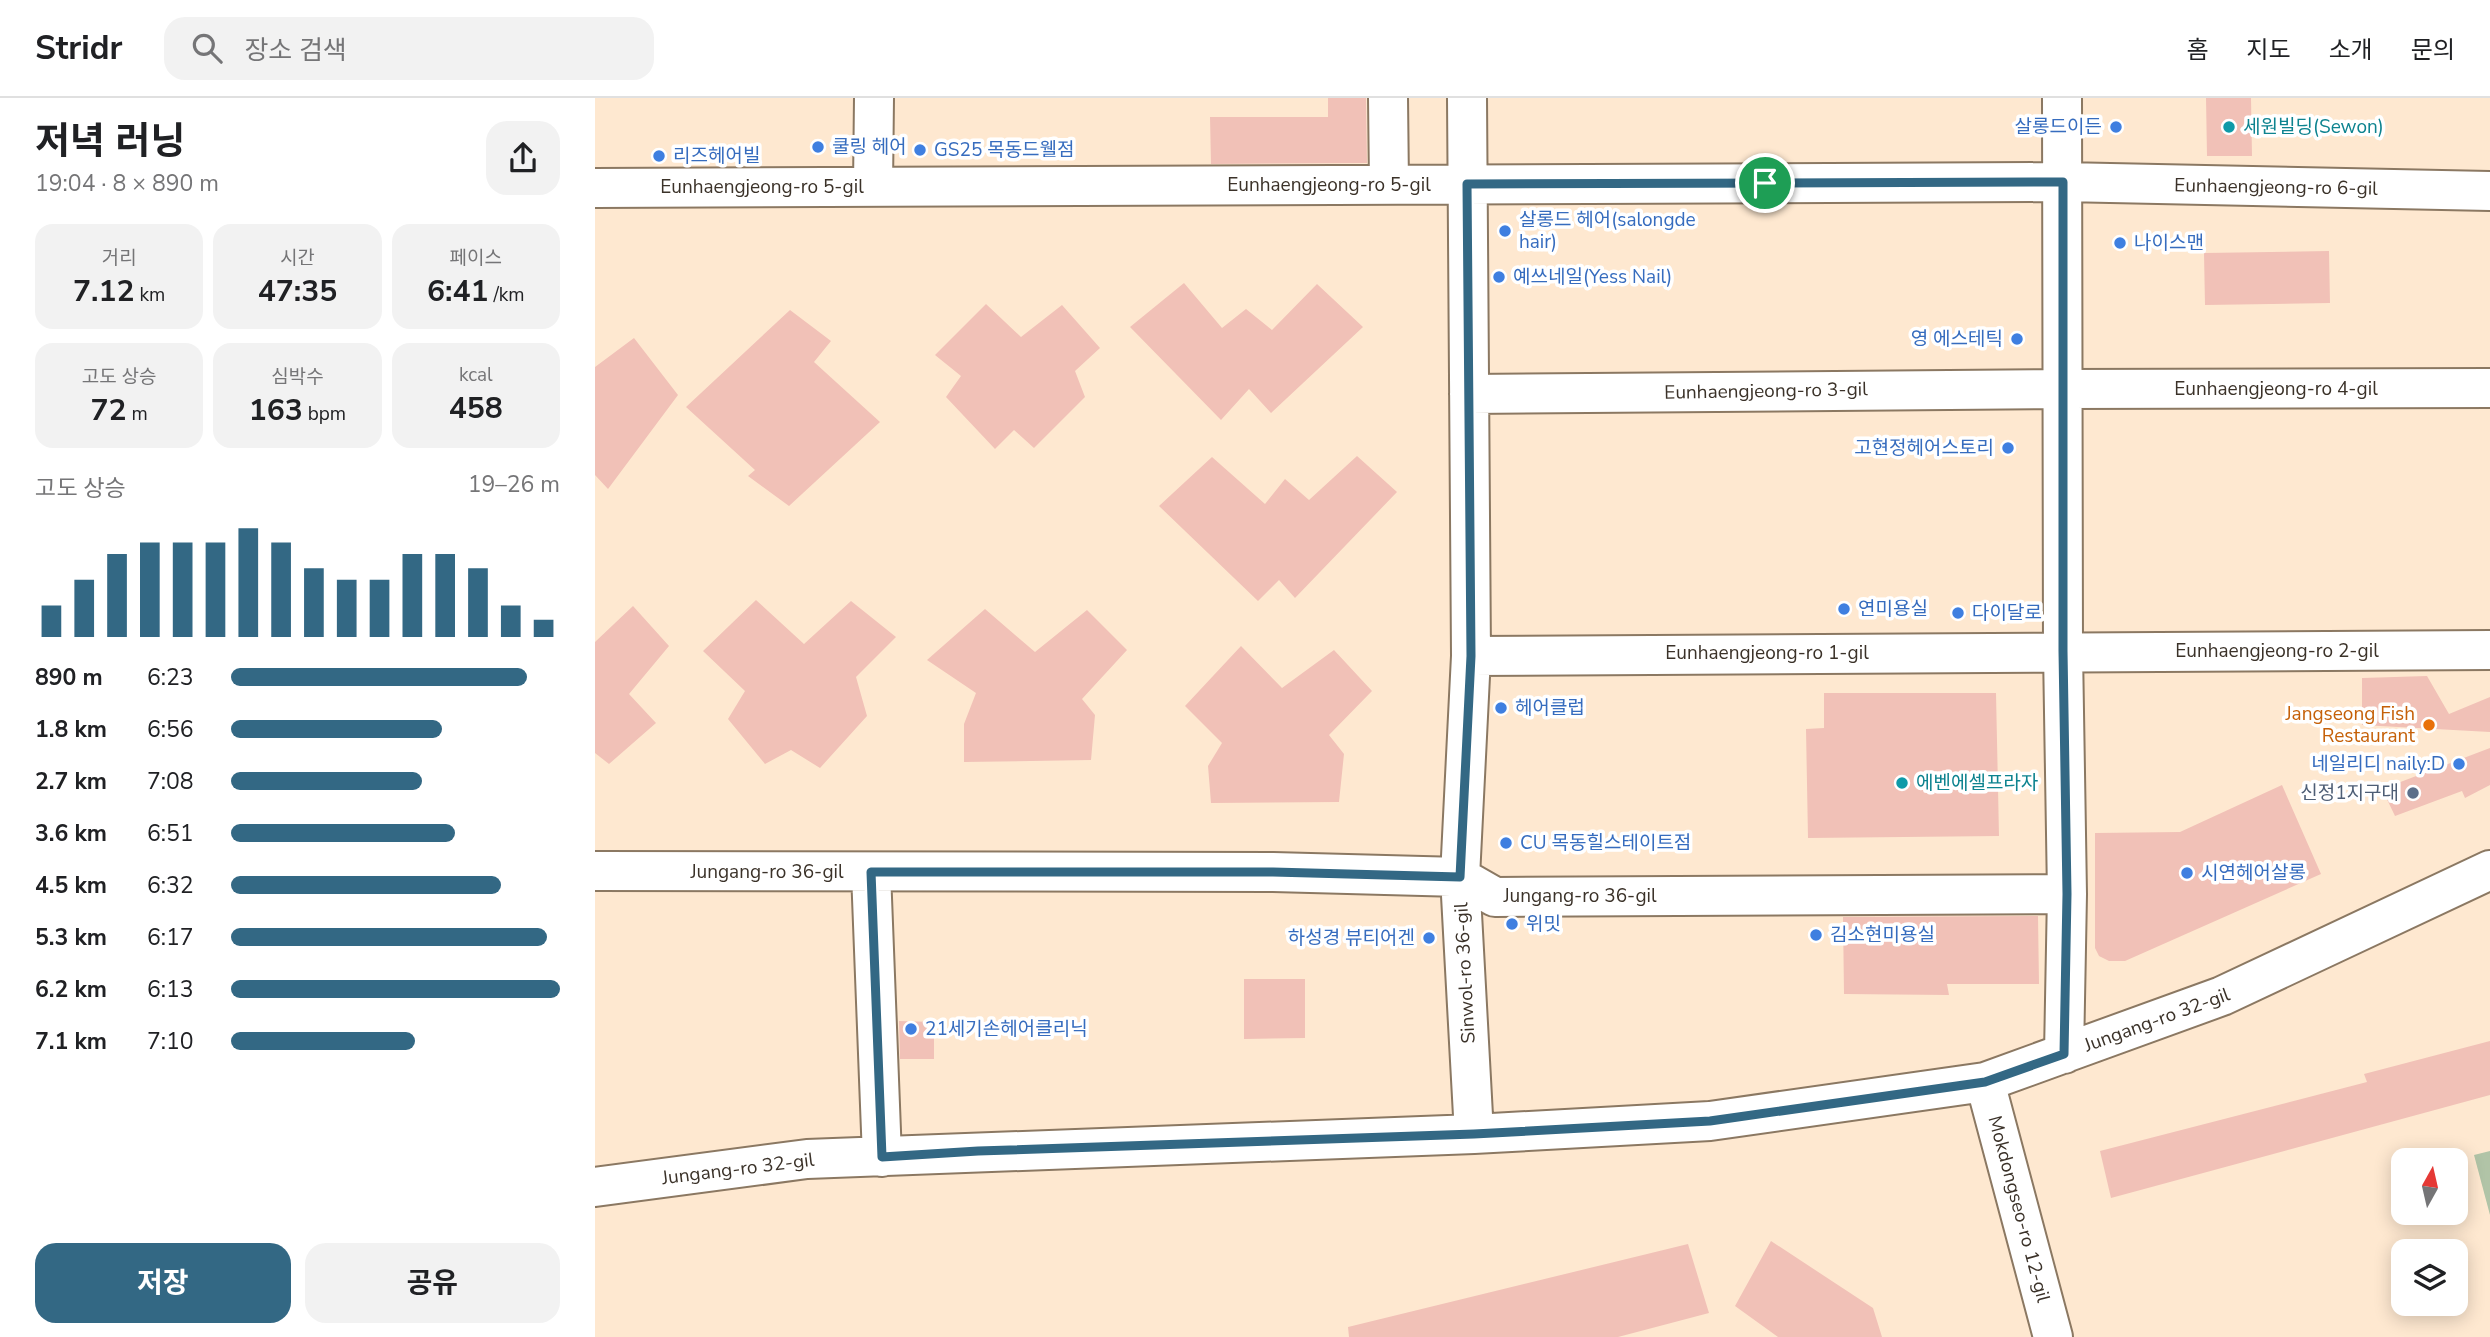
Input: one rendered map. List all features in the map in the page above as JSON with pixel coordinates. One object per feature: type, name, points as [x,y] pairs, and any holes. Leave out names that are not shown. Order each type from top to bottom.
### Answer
[{"type":"street","points":[[873,186],[874,98]]},
{"type":"street","points":[[1388,98],[1389,184]]},
{"type":"street","name":"Sinwol-ro 36-gil","points":[[1467,98],[1471,656],[1460,877],[1474,1134]]},
{"type":"street","points":[[2062,98],[2063,651],[2067,894],[2064,1054]]},
{"type":"street","name":"Eunhaengjeong-ro 5-gil","points":[[595,188],[2063,182]]},
{"type":"street","name":"Eunhaengjeong-ro 6-gil","points":[[2063,182],[2490,191]]},
{"type":"street","name":"Eunhaengjeong-ro 4-gil","points":[[2063,388],[2490,388]]},
{"type":"street","name":"Eunhaengjeong-ro 3-gil","points":[[1469,394],[2063,388]]},
{"type":"street","name":"Eunhaengjeong-ro 2-gil","points":[[2063,651],[2490,650]]},
{"type":"street","name":"Eunhaengjeong-ro 1-gil","points":[[1471,656],[2063,651]]},
{"type":"street","name":"Jungang-ro 32-gil","points":[[595,1187],[807,1159],[1474,1134],[1710,1121],[1985,1082],[2222,996],[2490,870]]},
{"type":"street","name":"Jungang-ro 36-gil","points":[[595,872],[1259,872],[1460,877],[1495,897],[2067,894]]},
{"type":"street","points":[[871,872],[882,1157]]},
{"type":"street","name":"Mokdongseo-ro 12-gil","points":[[1985,1082],[2053,1337]]},
{"type":"green space","points":[[2490,1151],[2490,1215],[2474,1155]]},
{"type":"building","points":[[1328,98],[1366,98],[1367,163],[1211,164],[1210,117],[1328,117]]},
{"type":"building","name":"세원빌딩(Sewon)","points":[[2206,98],[2251,98],[2252,156],[2207,156]]},
{"type":"building","points":[[2329,251],[2330,303],[2205,305],[2204,253]]},
{"type":"building","points":[[1184,283],[1222,328],[1246,309],[1272,330],[1317,284],[1363,327],[1271,413],[1249,389],[1221,420],[1130,327]]},
{"type":"building","points":[[986,304],[1021,337],[1062,305],[1100,348],[1075,371],[1085,397],[1034,448],[1014,430],[995,449],[946,397],[961,376],[935,355]]},
{"type":"building","points":[[790,310],[831,341],[814,362],[880,422],[789,506],[748,476],[755,470],[686,407]]},
{"type":"building","points":[[634,338],[678,395],[608,489],[595,475],[595,367]]},
{"type":"building","points":[[1357,456],[1397,492],[1295,598],[1279,580],[1258,601],[1159,506],[1212,457],[1265,504],[1285,479],[1309,500]]},
{"type":"building","points":[[756,600],[804,644],[851,601],[896,637],[856,677],[867,716],[820,768],[791,750],[765,764],[728,719],[745,691],[703,651]]},
{"type":"building","points":[[633,606],[669,646],[629,694],[656,723],[609,764],[595,753],[595,642]]},
{"type":"building","points":[[985,609],[1035,652],[1087,610],[1127,650],[1082,699],[1095,715],[1091,760],[964,762],[964,724],[976,693],[927,660]]},
{"type":"building","points":[[1241,646],[1282,688],[1334,650],[1372,691],[1329,735],[1344,754],[1339,802],[1211,803],[1208,766],[1222,743],[1185,706]]},
{"type":"building","points":[[2427,676],[2449,714],[2490,697],[2490,732],[2362,725],[2362,678]]},
{"type":"building","name":"에벤에셀프라자","points":[[1824,693],[1996,693],[1999,836],[1808,838],[1806,729],[1824,728]]},
{"type":"building","points":[[2490,748],[2490,785],[2465,798],[2462,791],[2395,816],[2382,789]]},
{"type":"building","points":[[2282,785],[2321,874],[2125,961],[2109,961],[2099,956],[2095,948],[2095,833],[2180,832]]},
{"type":"building","points":[[2038,916],[2039,984],[1947,984],[1949,995],[1844,994],[1843,917]]},
{"type":"building","points":[[1244,979],[1305,979],[1305,1038],[1244,1039]]},
{"type":"building","points":[[899,1021],[934,1022],[934,1059],[900,1059]]},
{"type":"building","points":[[2490,1041],[2490,1095],[2111,1198],[2100,1151],[2367,1082],[2364,1074]]},
{"type":"building","points":[[1771,1241],[1873,1308],[1882,1337],[1778,1337],[1735,1306]]},
{"type":"building","points":[[1688,1244],[1709,1313],[1618,1337],[1349,1337],[1348,1327]]},
{"type":"place","name":"살롱드이든","points":[[2116,127]]},
{"type":"place","name":"세원빌딩(Sewon)","points":[[2229,127]]},
{"type":"place","name":"쿨링 헤어","points":[[818,147]]},
{"type":"place","name":"GS25 목동드웰점","points":[[920,150]]},
{"type":"place","name":"리즈헤어빌","points":[[659,156]]},
{"type":"place","name":"살롱드 헤어(salongde hair)","points":[[1505,231]]},
{"type":"place","name":"나이스맨","points":[[2120,243]]},
{"type":"place","name":"예쓰네일(Yess Nail)","points":[[1499,277]]},
{"type":"place","name":"영 에스테틱","points":[[2017,339]]},
{"type":"place","name":"고현정헤어스토리","points":[[2008,448]]},
{"type":"place","name":"연미용실","points":[[1844,609]]},
{"type":"place","name":"다이달로","points":[[1958,613]]},
{"type":"place","name":"헤어클럽","points":[[1501,708]]},
{"type":"place","name":"Jangseong Fish Restaurant","points":[[2429,725]]},
{"type":"place","name":"네일리디 naily:D","points":[[2459,764]]},
{"type":"place","name":"에벤에셀프라자","points":[[1902,783]]},
{"type":"place","name":"신정1지구대","points":[[2413,793]]},
{"type":"place","name":"CU 목동힐스테이트점","points":[[1506,843]]},
{"type":"place","name":"시연헤어살롱","points":[[2187,873]]},
{"type":"place","name":"위밋","points":[[1512,924]]},
{"type":"place","name":"김소현미용실","points":[[1816,935]]},
{"type":"place","name":"하성경 뷰티어겐","points":[[1429,938]]},
{"type":"place","name":"21세기손헤어클리닉","points":[[911,1029]]},
{"type":"route","points":[[2063,182],[2063,651],[2067,894],[2064,1054],[1985,1082],[1710,1121],[1474,1134],[978,1151],[882,1157],[871,872],[1273,872],[1460,877],[1471,656],[1467,184],[1765,183],[2063,182]]}]
